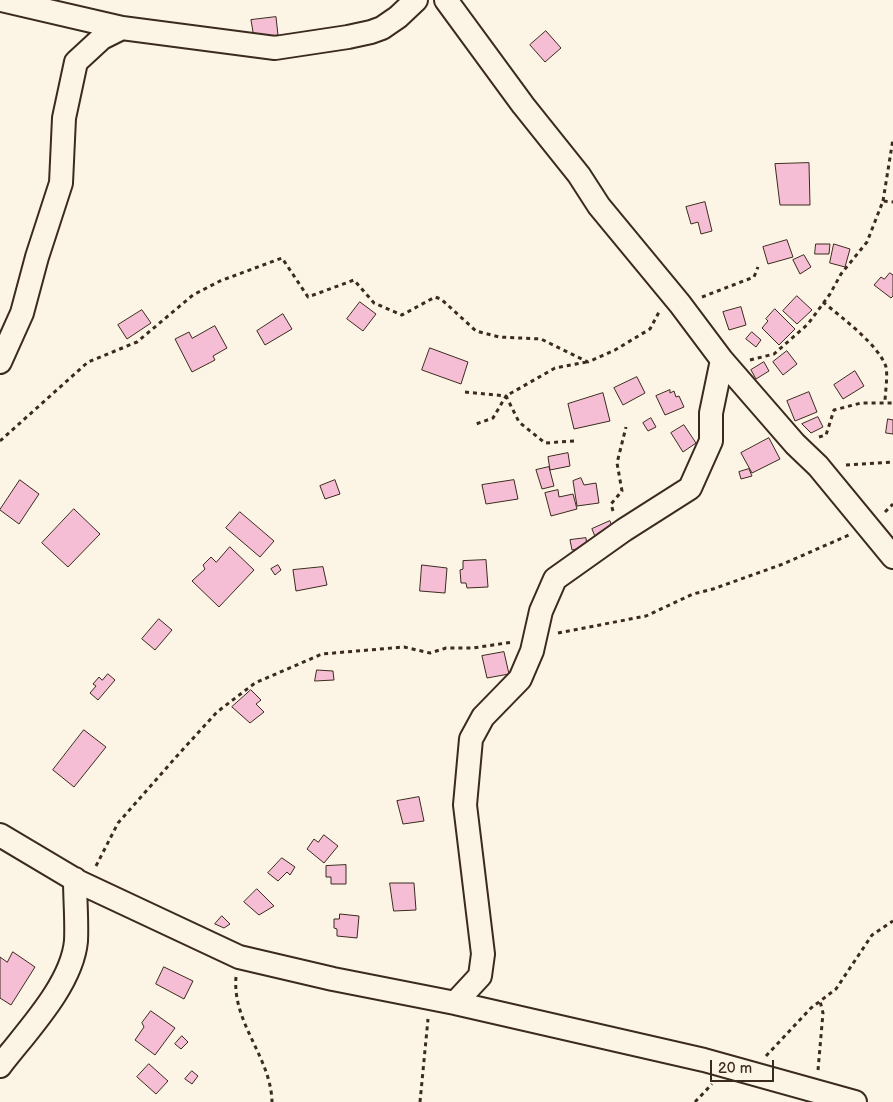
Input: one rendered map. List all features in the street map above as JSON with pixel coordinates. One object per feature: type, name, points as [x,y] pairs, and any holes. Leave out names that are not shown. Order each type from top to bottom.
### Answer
[{"type":"street","points":[[1,0],[32,9],[100,21],[122,28],[275,48],[371,32],[382,28],[398,17],[416,0]]},
{"type":"street","points":[[446,0],[523,105],[579,174],[599,206],[680,304],[722,360],[795,444],[818,466],[893,557]]},
{"type":"street","points":[[0,362],[22,313],[37,257],[61,183],[64,118],[76,62],[102,38],[122,28]]},
{"type":"street","points":[[455,1002],[480,976],[483,954],[465,804],[471,740],[483,717],[520,679],[535,640],[541,611],[555,579],[619,533],[690,488],[711,441],[712,413],[722,360]]},
{"type":"street","points":[[869,528],[893,537]]},
{"type":"street","points":[[0,836],[81,883],[239,956],[431,999],[455,1002],[750,1072],[855,1102]]},
{"type":"street","points":[[0,1066],[38,1017],[66,974],[76,943],[81,883]]},
{"type":"path","points":[[722,360],[748,360],[774,354],[808,324],[841,274],[867,242],[883,201],[893,140]]},
{"type":"path","points":[[883,201],[893,202]]},
{"type":"path","points":[[0,441],[88,362],[137,342],[194,295],[220,280],[282,258],[308,297],[354,280],[374,303],[402,315],[435,297],[441,299],[476,331],[498,337],[541,339],[588,362]]},
{"type":"path","points":[[476,424],[493,418],[506,396],[555,368],[588,362],[615,350],[650,329],[659,312],[754,277],[758,267]]},
{"type":"path","points":[[823,302],[851,324],[872,346],[886,368],[885,403]]},
{"type":"path","points":[[464,392],[506,396]]},
{"type":"path","points":[[506,396],[519,422],[545,443],[574,441]]},
{"type":"path","points":[[795,444],[826,435],[834,410],[860,403],[893,403]]},
{"type":"path","points":[[619,533],[611,504],[622,491],[617,463],[626,427]]},
{"type":"path","points":[[818,466],[893,462]]},
{"type":"path","points":[[81,883],[118,823],[217,712],[255,683],[322,654],[404,647],[430,653],[446,648],[473,648],[535,640],[564,631],[646,616],[693,594],[746,578],[783,564],[832,541],[869,528],[893,504]]},
{"type":"path","points":[[750,1072],[810,1008],[836,989],[872,935],[893,921]]},
{"type":"path","points":[[239,956],[236,986],[244,1023],[265,1065],[272,1102]]},
{"type":"path","points":[[420,1102],[431,999]]},
{"type":"path","points":[[820,1001],[823,1013],[818,1063],[821,1092]]},
{"type":"building","points":[[276,17],[278,35],[254,38],[251,20]]},
{"type":"building","points":[[546,31],[561,48],[545,62],[530,45]]},
{"type":"building","points":[[809,163],[810,205],[780,205],[775,164]]},
{"type":"building","points":[[705,202],[712,231],[701,234],[698,222],[691,224],[686,207]]},
{"type":"building","points":[[787,240],[793,257],[768,264],[763,247]]},
{"type":"building","points":[[816,244],[830,244],[829,254],[815,254]]},
{"type":"building","points":[[834,244],[850,249],[845,267],[830,263]]},
{"type":"building","points":[[804,255],[811,267],[800,274],[793,260]]},
{"type":"building","points":[[890,273],[893,275],[893,296],[891,298],[874,285],[881,277],[884,279]]},
{"type":"building","points":[[797,296],[812,310],[797,324],[783,311]]},
{"type":"building","points":[[360,302],[376,314],[363,331],[347,319]]},
{"type":"building","points":[[741,307],[746,325],[729,330],[723,312]]},
{"type":"building","points":[[775,309],[795,329],[779,345],[762,328],[768,321],[766,319]]},
{"type":"building","points":[[142,310],[151,323],[127,339],[118,325]]},
{"type":"building","points":[[283,314],[292,329],[265,345],[257,331]]},
{"type":"building","points":[[215,326],[227,348],[213,356],[215,360],[192,372],[175,339],[189,332],[192,338]]},
{"type":"building","points":[[752,332],[761,340],[756,347],[746,339]]},
{"type":"building","points":[[430,348],[468,362],[461,384],[422,370]]},
{"type":"building","points":[[787,351],[797,364],[783,375],[773,362]]},
{"type":"building","points":[[764,362],[769,371],[756,379],[751,370]]},
{"type":"building","points":[[855,371],[864,386],[843,399],[834,385]]},
{"type":"building","points":[[637,377],[645,393],[623,405],[614,388]]},
{"type":"building","points":[[670,390],[670,393],[674,391],[676,397],[679,396],[684,407],[665,415],[656,396]]},
{"type":"building","points":[[809,392],[817,412],[795,421],[787,401]]},
{"type":"building","points":[[603,393],[610,421],[574,429],[568,404]]},
{"type":"building","points":[[818,417],[823,427],[811,433],[802,424]]},
{"type":"building","points":[[651,418],[656,427],[648,431],[643,423]]},
{"type":"building","points":[[888,419],[893,420],[893,434],[886,433]]},
{"type":"building","points":[[684,425],[696,443],[683,452],[671,433]]},
{"type":"building","points":[[769,438],[780,459],[752,473],[741,453]]},
{"type":"building","points":[[568,453],[570,466],[550,470],[548,457]]},
{"type":"building","points":[[549,467],[554,486],[542,489],[536,470]]},
{"type":"building","points":[[749,469],[752,476],[741,479],[739,472]]},
{"type":"building","points":[[581,478],[584,485],[596,483],[599,503],[577,506],[573,481]]},
{"type":"building","points":[[20,480],[39,494],[19,524],[0,510]]},
{"type":"building","points":[[335,480],[340,494],[325,499],[320,486]]},
{"type":"building","points":[[514,480],[518,499],[486,504],[482,485]]},
{"type":"building","points":[[558,490],[559,497],[573,494],[577,509],[551,516],[545,493]]},
{"type":"building","points":[[74,509],[100,534],[68,567],[42,543]]},
{"type":"building","points":[[240,512],[274,541],[260,557],[226,528]]},
{"type":"building","points":[[610,521],[614,532],[596,539],[592,529]]},
{"type":"building","points":[[586,538],[587,547],[572,550],[570,540]]},
{"type":"building","points":[[230,547],[254,570],[219,607],[192,581],[205,569],[203,565],[211,557],[216,562]]},
{"type":"building","points":[[486,560],[488,587],[467,588],[466,583],[461,583],[460,570],[463,569],[463,561]]},
{"type":"building","points":[[278,565],[281,570],[275,575],[271,569]]},
{"type":"building","points":[[422,565],[447,568],[445,593],[420,591]]},
{"type":"building","points":[[323,567],[327,585],[296,591],[293,570]]},
{"type":"building","points":[[159,619],[172,630],[155,650],[142,639]]},
{"type":"building","points":[[504,652],[509,674],[487,678],[482,656]]},
{"type":"building","points":[[317,670],[333,671],[334,680],[315,681]]},
{"type":"building","points":[[108,674],[115,680],[98,700],[90,693],[96,686],[93,684],[99,677],[102,680]]},
{"type":"building","points":[[251,690],[261,700],[256,704],[264,712],[250,723],[232,707]]},
{"type":"building","points":[[84,730],[106,747],[74,787],[53,770]]},
{"type":"building","points":[[419,797],[424,821],[403,824],[397,801]]},
{"type":"building","points":[[324,835],[338,846],[324,863],[307,849],[314,839],[318,842]]},
{"type":"building","points":[[282,858],[295,867],[290,875],[287,872],[278,881],[268,873]]},
{"type":"building","points":[[346,865],[346,884],[331,884],[331,877],[326,877],[326,866]]},
{"type":"building","points":[[390,883],[414,883],[416,910],[394,911]]},
{"type":"building","points":[[257,889],[274,906],[259,915],[244,902]]},
{"type":"building","points":[[340,914],[359,916],[357,938],[337,936],[337,929],[334,928],[334,919],[339,919]]},
{"type":"building","points":[[222,916],[230,924],[224,928],[215,924]]},
{"type":"building","points":[[13,952],[35,967],[11,1005],[0,998],[0,957],[7,962]]},
{"type":"building","points":[[164,967],[193,981],[184,999],[156,984]]},
{"type":"building","points":[[151,1011],[175,1028],[155,1055],[135,1040],[144,1027],[142,1023]]},
{"type":"building","points":[[182,1036],[188,1042],[181,1049],[175,1044]]},
{"type":"building","points":[[149,1064],[168,1081],[156,1094],[137,1077]]},
{"type":"building","points":[[192,1071],[198,1076],[192,1084],[185,1079]]}]
